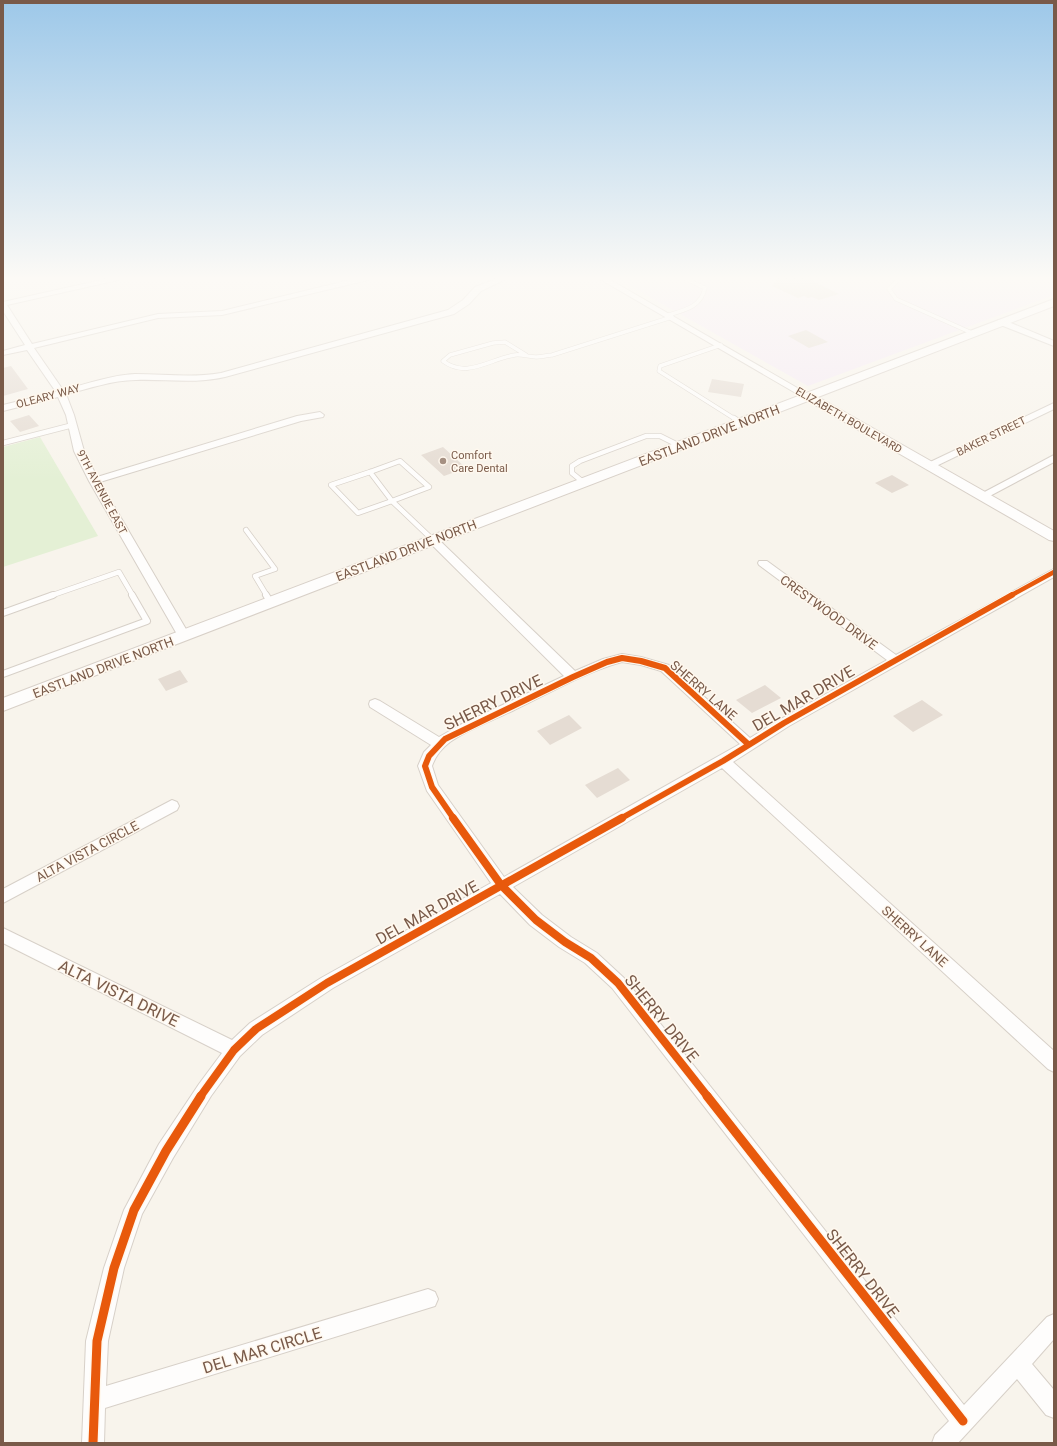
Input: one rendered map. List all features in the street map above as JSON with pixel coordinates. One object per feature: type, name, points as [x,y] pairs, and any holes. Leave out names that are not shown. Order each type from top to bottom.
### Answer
[{"type":"main road","name":"EASTLAND DRIVE NORTH","points":[[3,705],[583,482],[809,397],[938,345]]},
{"type":"main road","name":"ELIZABETH BOULEVARD","points":[[809,397],[1054,537]]},
{"type":"street","name":"OLEARY WAY","points":[[3,408],[116,379],[135,377],[179,379],[222,376],[331,345]]},
{"type":"street","name":"ELIZABETH BOULEVARD","points":[[722,345],[809,397]]},
{"type":"street","name":"9TH AVENUE EAST","points":[[29,346],[61,393],[70,415],[79,451],[94,481],[184,636]]},
{"type":"street","points":[[3,353],[29,346]]},
{"type":"street","name":"BAKER STREET","points":[[929,466],[1054,406]]},
{"type":"street","points":[[94,481],[300,418],[320,414]]},
{"type":"street","points":[[982,496],[1054,458]]},
{"type":"street","points":[[432,540],[573,677]]},
{"type":"street","name":"CRESTWOOD DRIVE","points":[[763,563],[895,660]]},
{"type":"street","name":"DEL MAR DRIVE","points":[[93,1443],[97,1341],[114,1268],[134,1210],[166,1151],[205,1090],[234,1050],[256,1029],[327,983],[723,761],[748,744],[895,660],[1054,572]]},
{"type":"street","name":"SHERRY LANE","points":[[573,677],[607,662],[622,658],[641,661],[664,668],[748,744]]},
{"type":"street","name":"SHERRY DRIVE","points":[[573,677],[445,739],[429,756],[425,766],[432,787],[501,886],[536,920],[565,942],[592,958],[618,983],[963,1421]]},
{"type":"street","points":[[375,704],[440,744]]},
{"type":"street","name":"SHERRY LANE","points":[[723,761],[1054,1063]]},
{"type":"street","name":"ALTA VISTA CIRCLE","points":[[3,896],[172,806]]},
{"type":"street","name":"ALTA VISTA DRIVE","points":[[3,935],[234,1050]]},
{"type":"street","name":"DEL MAR CIRCLE","points":[[95,1400],[428,1299]]},
{"type":"street","points":[[943,1443],[1054,1324]]},
{"type":"street","points":[[1018,1364],[1054,1407]]},
{"type":"lane","points":[[484,345],[450,355],[443,361],[454,369],[465,369],[516,354],[537,357],[552,355],[581,345]]},
{"type":"lane","points":[[510,345],[526,356]]},
{"type":"lane","points":[[720,345],[660,366],[659,370],[669,378],[741,423]]},
{"type":"lane","points":[[3,443],[73,425]]},
{"type":"lane","points":[[583,482],[572,473],[572,466],[580,461],[646,436],[655,435],[665,437],[680,446]]},
{"type":"lane","points":[[400,461],[429,487],[392,500],[358,513],[331,486],[400,461]]},
{"type":"lane","points":[[370,472],[392,500],[432,540]]},
{"type":"lane","points":[[246,530],[275,568],[255,576],[271,602]]},
{"type":"lane","points":[[3,613],[119,572],[147,621],[3,674]]},
{"type":"shaded area","points":[[736,345],[918,345],[808,386]]},
{"type":"green space","points":[[40,437],[98,536],[3,567],[3,447]]},
{"type":"building","points":[[805,345],[817,345],[809,348]]},
{"type":"building","points":[[11,366],[28,389],[3,396],[3,368]]},
{"type":"building","points":[[712,379],[744,384],[741,397],[708,392]]},
{"type":"building","points":[[29,415],[39,426],[20,432],[10,421]]},
{"type":"building","name":"Comfort Care Dental","points":[[443,447],[466,468],[444,476],[421,455]]},
{"type":"building","points":[[892,475],[909,485],[892,493],[875,483]]},
{"type":"building","points":[[180,670],[188,682],[166,691],[158,679]]},
{"type":"building","points":[[765,685],[781,698],[752,713],[736,700]]},
{"type":"building","points":[[922,700],[943,715],[913,732],[893,716]]},
{"type":"building","points":[[569,715],[582,728],[550,745],[537,731]]},
{"type":"building","points":[[618,768],[630,780],[597,798],[585,785]]},
{"type":"cycle path","points":[[93,1443],[97,1341],[114,1268],[134,1210],[166,1151],[205,1090],[234,1050],[256,1029],[327,983],[723,761],[784,723],[1054,572]]},
{"type":"cycle path","points":[[748,744],[665,668],[641,661],[622,658],[607,662],[573,677],[465,728],[445,739],[429,756],[425,766],[432,787],[501,885],[536,920],[565,942],[591,958],[618,983],[963,1421]]},
{"type":"place","name":"Comfort Care Dental","points":[[443,461]]}]
